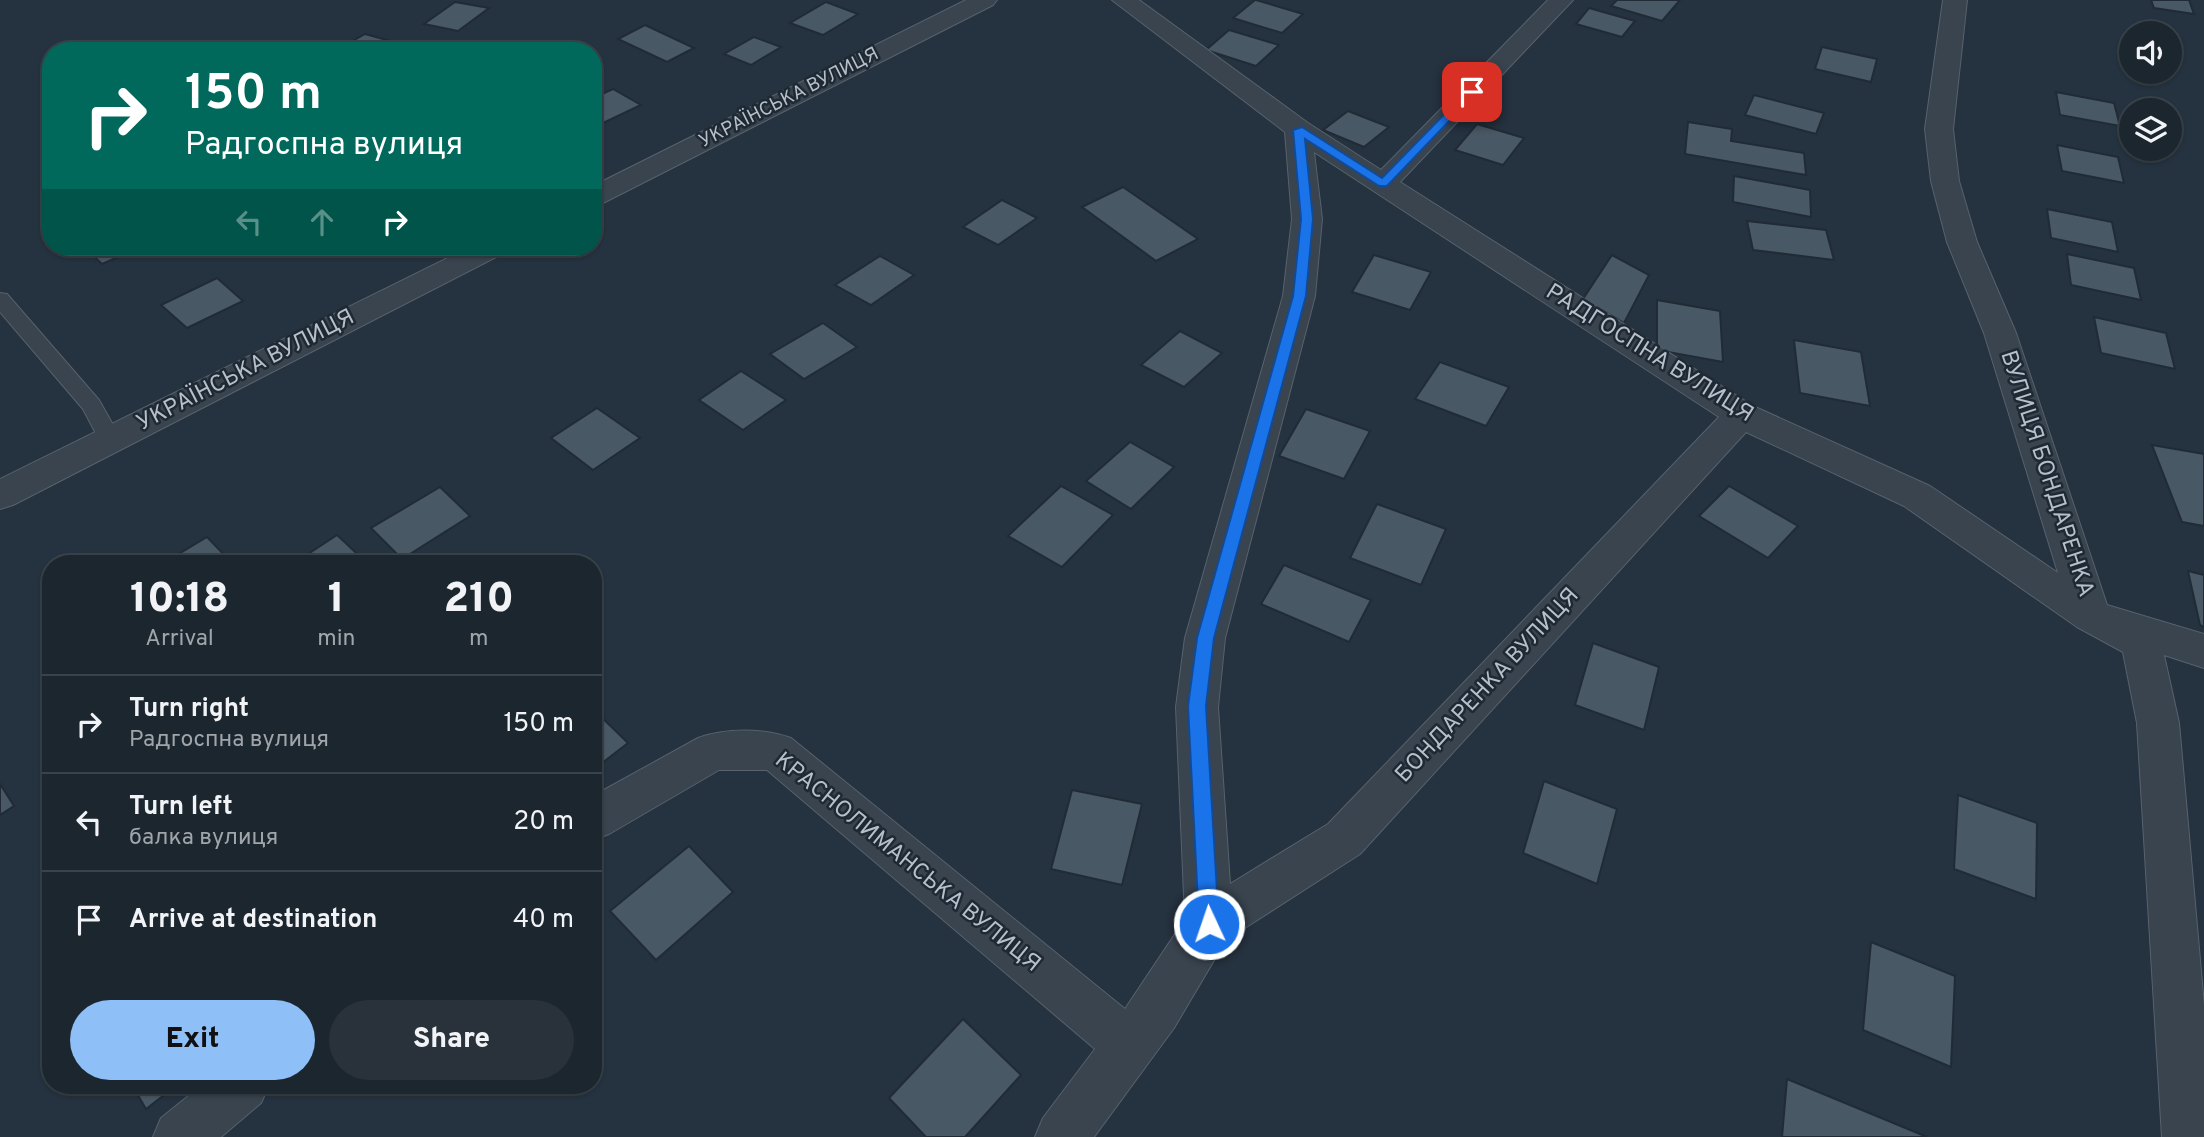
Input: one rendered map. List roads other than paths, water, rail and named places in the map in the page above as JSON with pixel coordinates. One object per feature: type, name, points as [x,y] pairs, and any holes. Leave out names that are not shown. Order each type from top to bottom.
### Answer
[{"type":"street","name":"УКРАЇНСЬКА ВУЛИЦЯ","points":[[602,192],[985,0]]},
{"type":"street","name":"РАДГОСПНА ВУЛИЦЯ","points":[[1124,0],[1298,130],[1741,415],[1917,496],[2091,616],[2204,651]]},
{"type":"street","points":[[1383,184],[1561,0]]},
{"type":"street","name":"ВУЛИЦЯ БОНДАРЕНКА","points":[[1955,0],[1938,129],[1945,181],[1962,242],[2000,333],[2091,616],[2141,643],[2158,723],[2189,1137]]},
{"type":"street","points":[[1062,1137],[1156,1010],[1209,924],[1197,706],[1205,638],[1299,296],[1307,219],[1298,130]]},
{"type":"street","name":"УКРАЇНСЬКА ВУЛИЦЯ","points":[[0,495],[475,256]]},
{"type":"street","name":"БОНДАРЕНКА ВУЛИЦЯ","points":[[1209,924],[1344,839],[1741,415]]},
{"type":"street","name":"КРАСНОЛИМАНСЬКА ВУЛИЦЯ","points":[[602,815],[713,751],[776,751],[1129,1045]]},
{"type":"street","points":[[180,1137],[232,1094]]},
{"type":"lane","points":[[0,299],[92,405],[110,439]]}]
